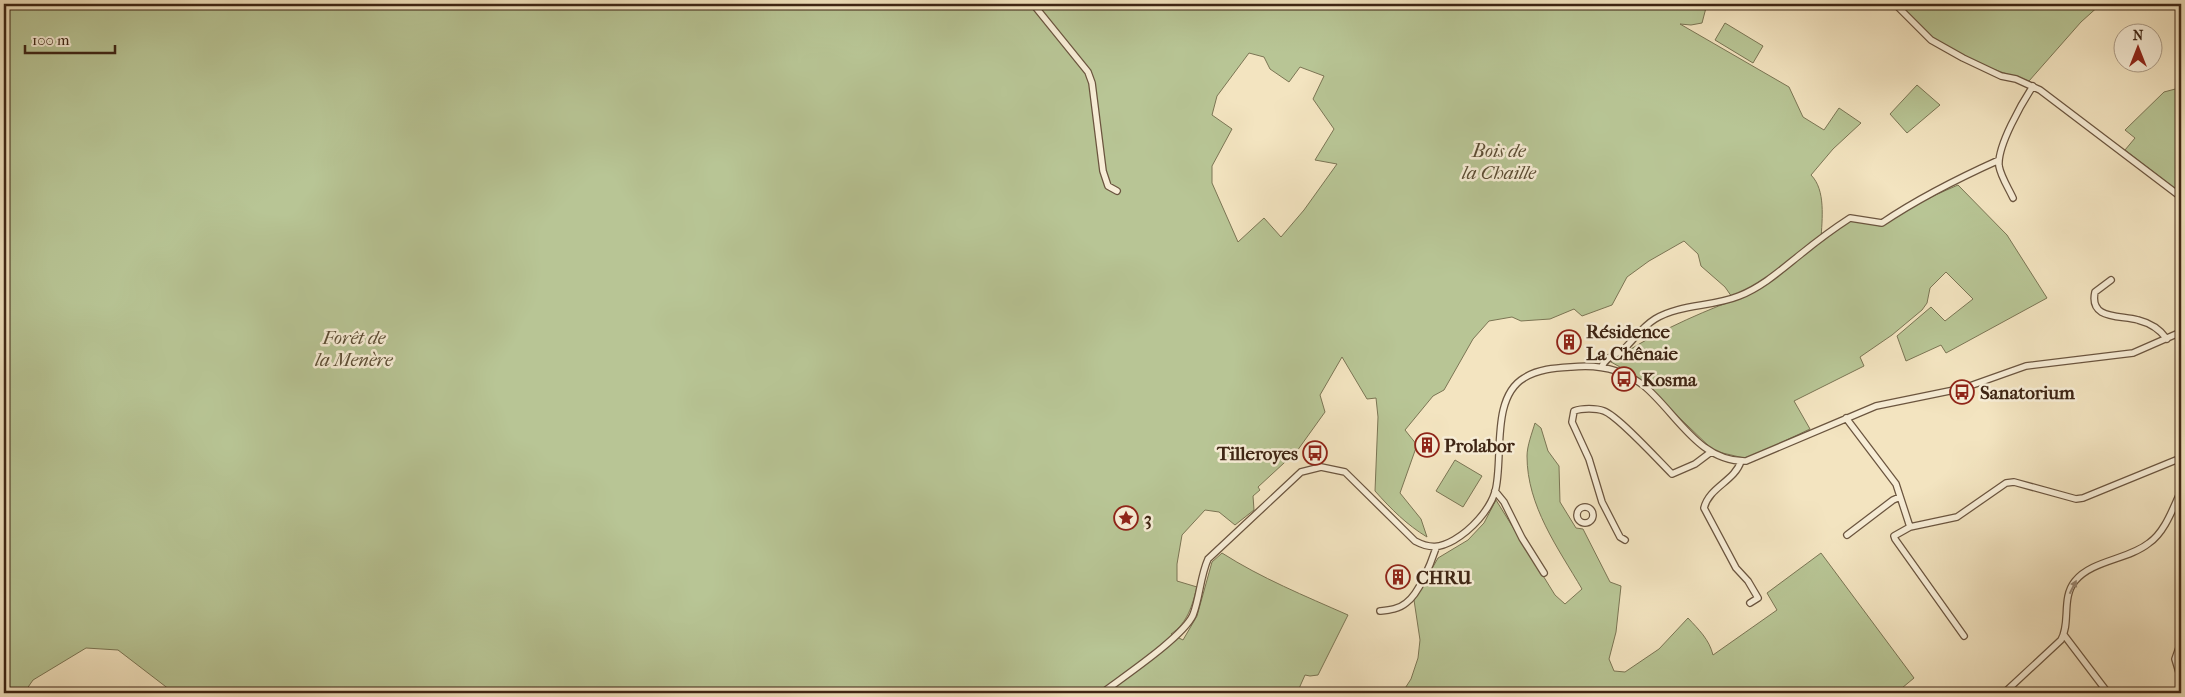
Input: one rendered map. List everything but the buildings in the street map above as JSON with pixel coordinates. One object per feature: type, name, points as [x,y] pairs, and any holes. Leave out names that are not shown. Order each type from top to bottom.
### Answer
[{"type":"street","points":[[1033,4],[1088,72],[1092,83],[1103,171],[1108,186],[1117,192]]},
{"type":"street","points":[[1896,4],[1931,40],[2001,76],[2016,79],[2033,86],[2060,104],[2181,197]]},
{"type":"street","points":[[2013,198],[1999,168],[1999,160],[2016,114],[2033,86]]},
{"type":"street","points":[[1602,367],[1604,362],[1624,348],[1636,334],[1654,320],[1682,309],[1725,301],[1739,296],[1760,286],[1820,238],[1850,218],[1882,223],[1916,200],[1934,194],[1999,160]]},
{"type":"street","points":[[2111,280],[2095,292],[2094,301],[2098,310],[2103,314],[2138,320],[2152,325],[2158,328],[2167,339]]},
{"type":"street","points":[[1380,611],[1394,609],[1408,602],[1415,594],[1436,548],[1456,539],[1472,526],[1490,505],[1495,491],[1500,430],[1506,404],[1514,386],[1531,374],[1550,369],[1579,366],[1602,367],[1625,375],[1643,386],[1700,444],[1727,460],[1741,461],[1752,459],[1876,406],[1964,388],[2026,366],[2133,353],[2181,332]]},
{"type":"street","points":[[1625,540],[1620,537],[1602,502],[1589,459],[1572,422],[1574,411],[1584,409],[1605,411],[1622,424],[1672,474],[1695,464],[1711,452]]},
{"type":"street","points":[[1846,418],[1896,484],[1910,527]]},
{"type":"street","points":[[1964,636],[1894,539],[1894,536],[1910,527],[1957,516],[2006,482],[2014,482],[2076,499],[2083,498],[2181,458]]},
{"type":"street","points":[[1741,461],[1738,469],[1707,498],[1704,508],[1736,568],[1748,581],[1758,598],[1750,603]]},
{"type":"street","points":[[1102,693],[1182,631],[1193,615],[1202,572],[1208,559],[1301,472],[1321,467],[1345,472],[1415,541],[1436,548]]},
{"type":"street","points":[[1495,491],[1504,502],[1522,538],[1544,574]]},
{"type":"street","points":[[2004,693],[2061,640],[2064,634],[2068,597],[2075,581],[2090,570],[2148,544],[2161,530],[2181,492]]},
{"type":"street","points":[[1847,536],[1900,496]]},
{"type":"street","points":[[1591,510],[1602,502]]},
{"type":"street","points":[[2064,634],[2108,693]]},
{"type":"street","points":[[2181,642],[2177,649],[2175,661],[2181,679]]},
{"type":"street","points":[[2174,693],[2181,689]]},
{"type":"green space","name":"Forêt de la Menère","points":[[4,4],[1707,4],[1702,23],[1680,24],[1789,87],[1803,117],[1824,130],[1839,108],[1861,123],[1833,149],[1811,175],[1816,181],[1821,197],[1821,240],[1851,220],[1880,226],[1917,203],[1958,185],[2007,235],[2047,298],[1946,353],[1941,345],[1906,361],[1897,336],[1931,307],[1945,321],[1973,299],[1946,272],[1930,288],[1927,303],[1922,310],[1892,335],[1860,357],[1864,366],[1794,401],[1810,429],[1757,454],[1744,458],[1714,451],[1636,376],[1611,362],[1671,327],[1734,300],[1725,287],[1701,266],[1698,254],[1684,241],[1649,261],[1627,277],[1612,305],[1582,316],[1574,309],[1550,319],[1521,321],[1512,317],[1489,321],[1473,339],[1444,390],[1433,396],[1405,430],[1417,445],[1400,493],[1421,519],[1427,537],[1400,516],[1375,491],[1378,417],[1376,398],[1367,399],[1342,357],[1320,395],[1325,412],[1297,451],[1258,487],[1260,490],[1253,496],[1254,510],[1235,525],[1219,512],[1205,510],[1182,535],[1177,564],[1177,581],[1197,587],[1185,619],[1171,634],[1183,640],[1197,616],[1212,562],[1222,553],[1268,579],[1348,615],[1318,675],[1305,675],[1297,693],[174,693],[118,650],[86,648],[33,680],[24,693],[4,693]],"holes":[[[1249,53],[1264,57],[1270,69],[1289,82],[1300,67],[1324,76],[1313,99],[1334,129],[1315,160],[1337,164],[1304,210],[1281,237],[1264,218],[1238,242],[1212,183],[1212,166],[1232,129],[1212,115],[1217,96]]]},
{"type":"green space","points":[[1899,4],[2101,4],[2081,22],[2029,81],[1978,63],[1942,45],[1922,29]]},
{"type":"green space","points":[[1725,23],[1763,46],[1753,63],[1715,40]]},
{"type":"green space","points":[[1917,85],[1940,105],[1907,133],[1890,114]]},
{"type":"green space","points":[[2181,89],[2181,193],[2125,150],[2135,138],[2125,130],[2164,92]]},
{"type":"green space","points":[[1535,423],[1541,428],[1548,451],[1559,466],[1560,502],[1576,528],[1583,529],[1610,582],[1621,586],[1616,632],[1609,659],[1614,671],[1625,672],[1659,649],[1688,618],[1706,639],[1713,655],[1777,610],[1767,593],[1821,553],[1914,678],[1896,693],[1402,693],[1411,679],[1418,658],[1420,640],[1414,600],[1438,558],[1468,540],[1484,523],[1496,500],[1555,595],[1565,604],[1582,589],[1554,542],[1532,492],[1527,456]]},
{"type":"green space","points":[[1455,460],[1482,476],[1463,507],[1436,491]]},
{"type":"place","name":"Résidence La Chênaie","points":[[1569,342]]},
{"type":"place","name":"Kosma","points":[[1624,379]]},
{"type":"place","name":"Sanatorium","points":[[1962,392]]},
{"type":"place","name":"Prolabor","points":[[1427,445]]},
{"type":"place","name":"Tilleroyes","points":[[1315,453]]},
{"type":"place","name":"3","points":[[1126,518]]},
{"type":"place","name":"CHRU","points":[[1398,577]]},
{"type":"park label","name":"Bois de la Chaille","points":[[1499,161]]}]
